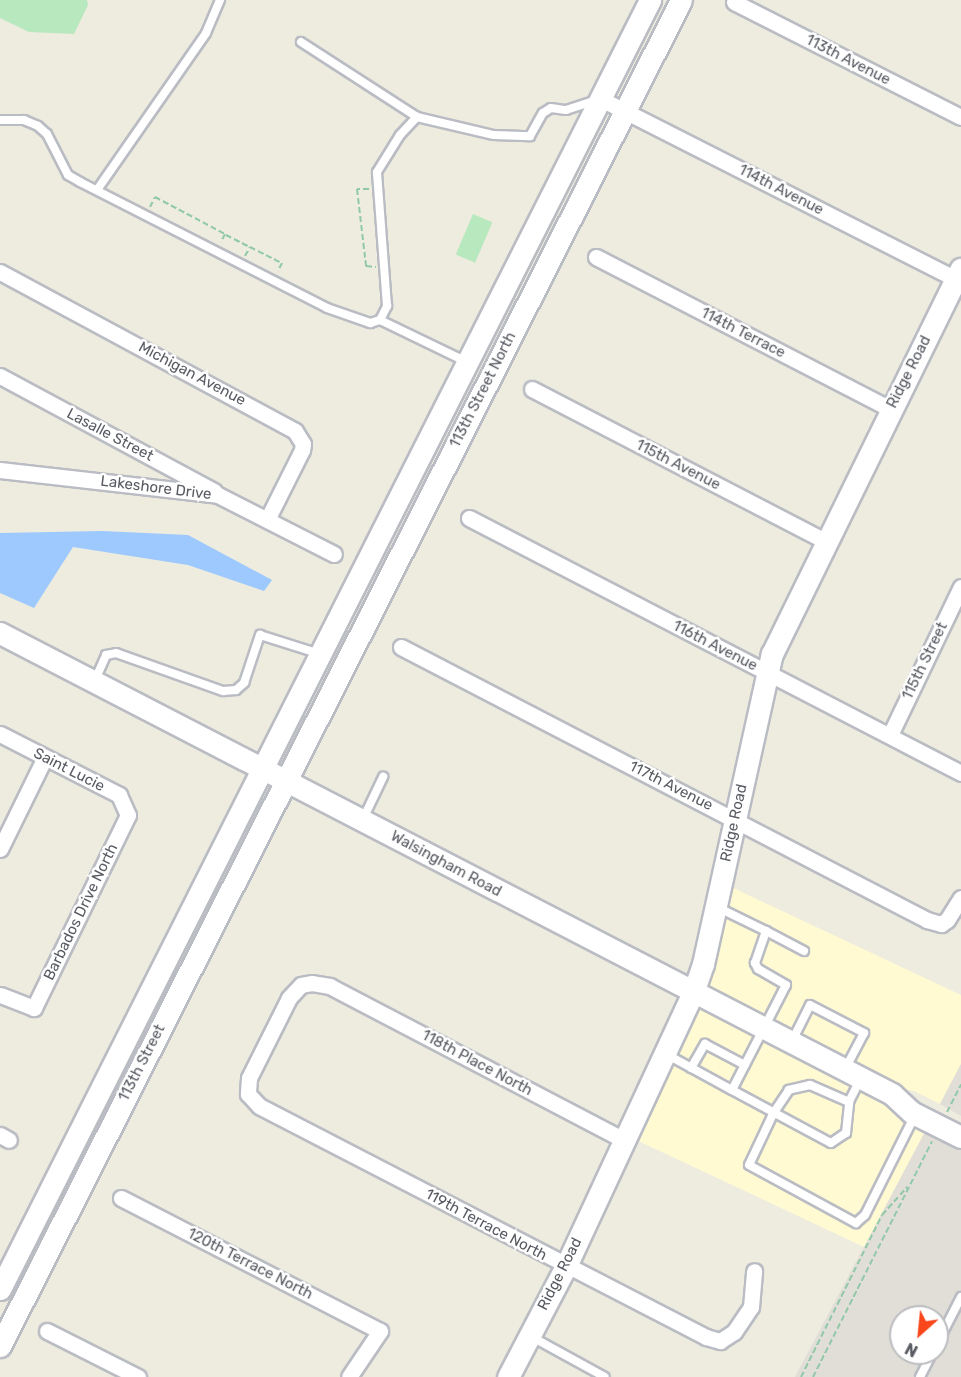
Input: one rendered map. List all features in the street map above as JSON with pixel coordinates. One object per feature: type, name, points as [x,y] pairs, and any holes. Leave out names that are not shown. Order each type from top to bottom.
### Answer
[{"type":"main road","name":"113th Street North","points":[[264,769],[650,0]]},
{"type":"main road","name":"113th Street North","points":[[285,780],[681,0]]},
{"type":"main road","name":"Ridge Road","points":[[508,1377],[566,1266],[693,993],[716,906],[767,672],[825,541],[959,277]]},
{"type":"main road","name":"Walsingham Road","points":[[0,633],[892,1094],[916,1114],[961,1137]]},
{"type":"main road","name":"113th Street","points":[[0,1289],[264,769]]},
{"type":"main road","name":"113th Street","points":[[0,1346],[285,780]]},
{"type":"main road","name":"Walsingham Road","points":[[892,1094],[911,1097],[961,1123]]},
{"type":"street","name":"113th Avenue","points":[[734,2],[961,117]]},
{"type":"street","name":"114th Avenue","points":[[601,99],[959,277]]},
{"type":"street","name":"114th Terrace","points":[[596,258],[890,409]]},
{"type":"street","name":"Michigan Avenue","points":[[0,272],[295,431],[303,444],[302,450],[267,520]]},
{"type":"street","name":"Lasalle Street","points":[[0,376],[218,495]]},
{"type":"street","name":"115th Avenue","points":[[532,389],[825,541]]},
{"type":"street","name":"Lakeshore Drive","points":[[0,470],[218,495],[334,554]]},
{"type":"street","name":"116th Avenue","points":[[469,518],[961,773]]},
{"type":"street","name":"115th Street","points":[[890,735],[961,587]]},
{"type":"street","name":"117th Avenue","points":[[401,647],[927,920],[941,924],[952,915],[961,898]]},
{"type":"street","name":"Saint Lucie","points":[[0,734],[119,795],[128,815]]},
{"type":"street","points":[[0,849],[45,757]]},
{"type":"street","name":"Barbados Drive North","points":[[0,995],[34,1008],[128,815]]},
{"type":"street","name":"118th Place North","points":[[248,1094],[249,1078],[289,998],[301,985],[330,986],[624,1140]]},
{"type":"street","name":"119th Terrace North","points":[[248,1094],[259,1106],[566,1266],[720,1341],[734,1332],[751,1307],[754,1271]]},
{"type":"street","name":"120th Terrace North","points":[[121,1198],[380,1331],[349,1377]]},
{"type":"street","points":[[47,1330],[138,1377]]},
{"type":"lane","points":[[97,190],[206,33],[219,0]]},
{"type":"lane","points":[[301,42],[417,117],[520,139],[530,136],[543,113],[551,108],[566,110],[601,99]]},
{"type":"lane","points":[[380,320],[387,306],[377,172],[400,135],[417,117]]},
{"type":"lane","points":[[0,120],[24,120],[38,126],[47,134],[69,175],[97,190],[327,308],[370,322],[380,320],[468,362]]},
{"type":"lane","points":[[94,682],[106,655],[116,653],[223,691],[236,690],[244,683],[260,635],[321,655]]},
{"type":"lane","points":[[362,820],[383,777]]},
{"type":"lane","points":[[716,906],[804,951]]},
{"type":"lane","points":[[732,1090],[786,985],[758,969],[755,963],[766,931]]},
{"type":"lane","points":[[665,1053],[773,1114],[831,1143],[846,1133],[853,1075],[864,1033],[810,1005],[791,1043]]},
{"type":"lane","points":[[691,1068],[705,1044],[745,1065]]},
{"type":"lane","points":[[849,1102],[824,1090],[799,1085],[789,1090],[773,1114],[749,1165],[856,1223],[865,1215],[916,1114]]},
{"type":"lane","points":[[949,1320],[961,1297]]},
{"type":"lane","points":[[529,1335],[605,1377]]},
{"type":"path","points":[[377,189],[357,189],[366,266],[376,267],[378,278]]},
{"type":"path","points":[[143,205],[149,208],[155,197],[282,263],[277,273],[286,277]]},
{"type":"path","points":[[225,234],[220,244],[229,248]]},
{"type":"path","points":[[237,252],[245,256],[250,247]]},
{"type":"path","points":[[801,1377],[882,1215],[911,1183],[813,1377]]},
{"type":"shaded area","points":[[727,885],[961,995],[961,1064],[940,1104],[914,1091],[895,1088],[701,989]]},
{"type":"shaded area","points":[[696,1002],[884,1099],[927,1128],[864,1247],[632,1138]]},
{"type":"shaded area","points":[[961,1064],[961,1116],[940,1104]]},
{"type":"shaded area","points":[[927,1128],[961,1145],[961,1377],[795,1377]]},
{"type":"green space","points":[[0,0],[87,0],[88,5],[74,34],[29,32],[0,18]]},
{"type":"green space","points":[[473,214],[492,222],[475,263],[456,255]]},
{"type":"water","points":[[102,531],[188,535],[272,580],[264,591],[188,565],[73,547],[34,608],[0,593],[0,533]]}]
